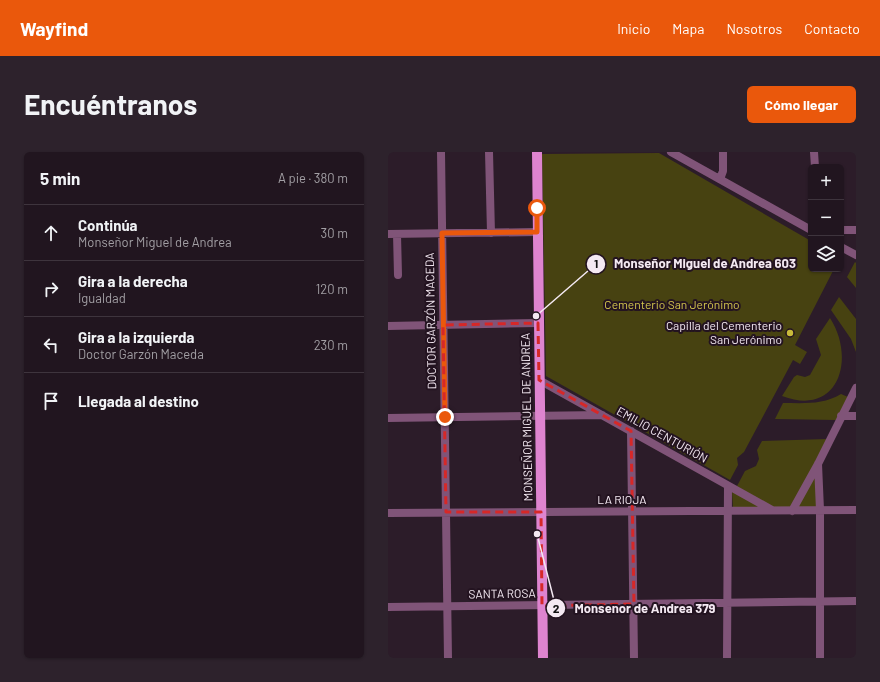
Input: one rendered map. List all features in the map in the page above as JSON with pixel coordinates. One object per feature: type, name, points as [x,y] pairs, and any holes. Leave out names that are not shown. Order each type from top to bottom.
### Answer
[{"type":"main road","name":"MONSEÑOR MIGUEL DE ANDREA","points":[[537,152],[543,658]]},
{"type":"street","name":"DOCTOR GARZÓN MACEDA","points":[[441,152],[448,658]]},
{"type":"street","points":[[489,152],[491,232]]},
{"type":"street","points":[[671,152],[808,228]]},
{"type":"street","points":[[720,179],[724,171],[723,152]]},
{"type":"street","points":[[814,152],[815,164]]},
{"type":"street","points":[[844,230],[856,230]]},
{"type":"street","points":[[388,234],[537,232]]},
{"type":"street","points":[[397,234],[398,275]]},
{"type":"street","points":[[844,249],[856,255]]},
{"type":"street","points":[[388,326],[538,323]]},
{"type":"street","name":"EMILIO CENTURIÓN","points":[[539,380],[774,511]]},
{"type":"street","points":[[792,511],[818,464],[856,388]]},
{"type":"street","points":[[388,418],[603,415]]},
{"type":"street","points":[[841,416],[856,416]]},
{"type":"street","points":[[630,431],[634,658]]},
{"type":"street","points":[[818,464],[820,510],[820,658]]},
{"type":"street","points":[[728,658],[728,511],[731,487]]},
{"type":"street","name":"LA RIOJA","points":[[388,513],[856,510]]},
{"type":"street","name":"SANTA ROSA","points":[[388,607],[856,601]]},
{"type":"highlighted area","points":[[538,323],[539,380],[631,431],[634,604],[542,606],[541,512],[446,512],[443,325]]},
{"type":"green space","name":"Cementerio San Jerónimo","points":[[659,153],[808,239],[808,272],[832,272],[795,345],[807,352],[800,364],[793,360],[744,452],[737,458],[738,465],[730,480],[546,376],[542,154]]},
{"type":"green space","points":[[855,262],[856,263],[856,288],[847,277]]},
{"type":"green space","points":[[839,297],[856,319],[856,352],[851,339],[831,310]]},
{"type":"green space","points":[[830,318],[838,334],[841,350],[841,366],[837,380],[829,392],[817,399],[801,401],[782,396],[794,377],[797,375],[805,377],[810,375],[821,355],[816,339]]},
{"type":"green space","points":[[841,394],[848,397],[836,420],[775,419],[783,403],[820,402],[834,398]]},
{"type":"green space","points":[[828,439],[791,508],[774,509],[737,486],[745,471],[756,466],[759,459],[757,450],[762,441]]},
{"type":"green space","points":[[815,475],[817,507],[797,507]]},
{"type":"green space","points":[[732,491],[765,508],[733,509]]},
{"type":"place","name":"Monseñor Miguel de Andrea 603","points":[[536,316]]},
{"type":"place","name":"Capilla del Cementerio San Jerónimo","points":[[790,333]]},
{"type":"place","name":"Monsenor de Andrea 379","points":[[537,534]]},
{"type":"route","points":[[445,417],[442,233],[537,232],[537,208]]}]
